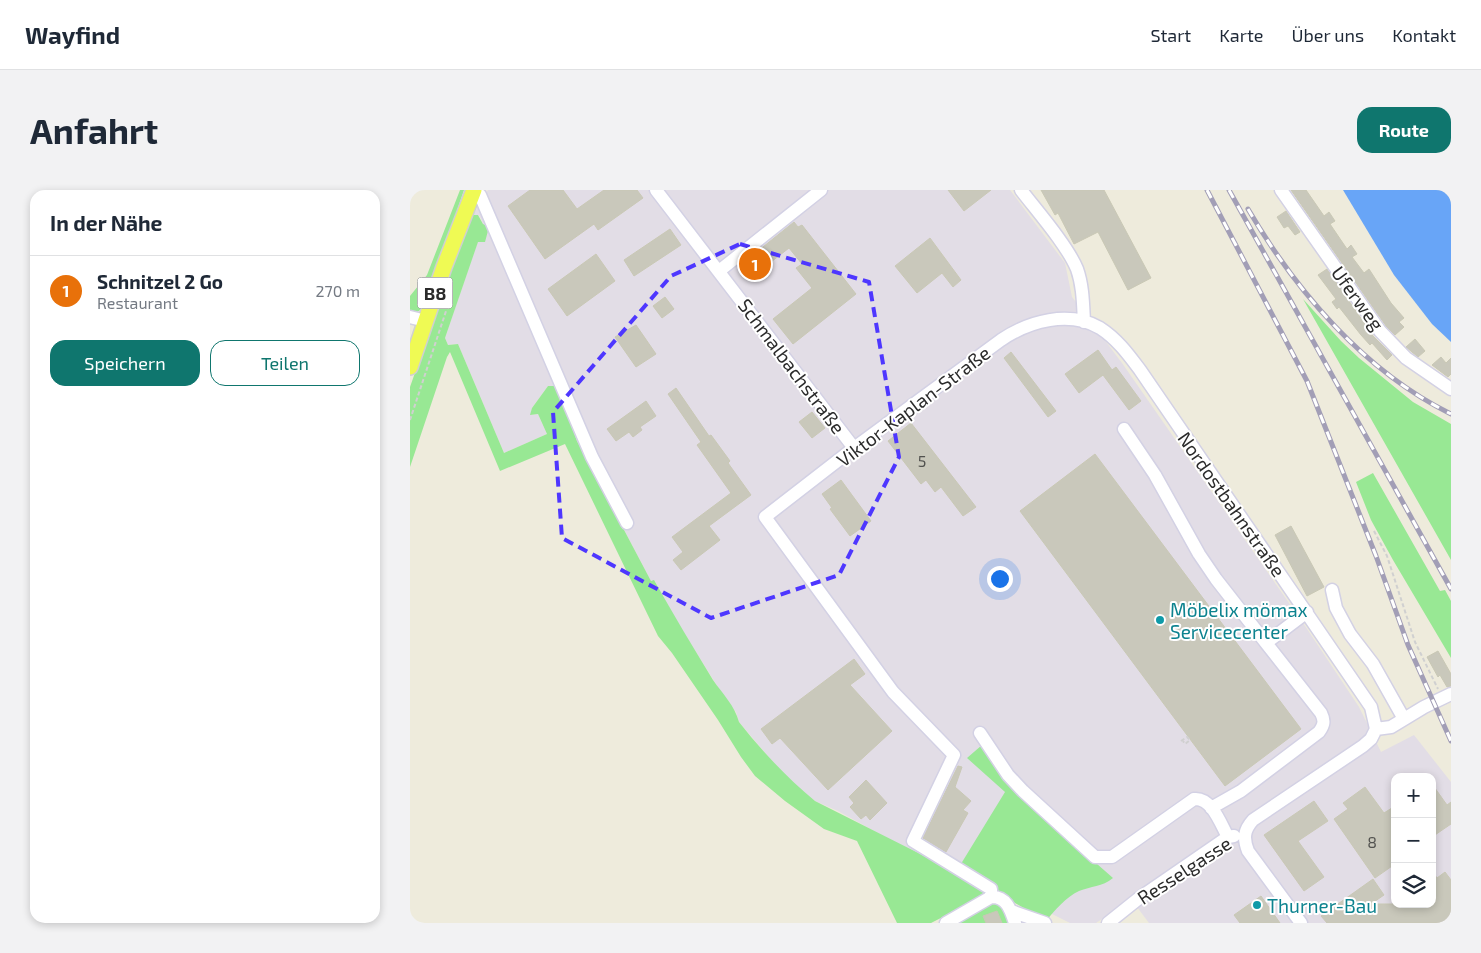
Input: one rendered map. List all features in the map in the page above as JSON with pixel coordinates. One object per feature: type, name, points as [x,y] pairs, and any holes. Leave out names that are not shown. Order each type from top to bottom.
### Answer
[{"type":"main road","name":"B8","points":[[410,367],[439,282],[474,190]]},
{"type":"street","points":[[474,190],[480,195],[592,457],[627,523]]},
{"type":"street","name":"Schmalbachstraße","points":[[656,190],[854,448]]},
{"type":"street","points":[[719,271],[821,190]]},
{"type":"street","points":[[1021,190],[1064,248],[1076,268],[1082,291],[1078,321]]},
{"type":"street","name":"Uferweg","points":[[1281,190],[1380,331],[1406,358],[1451,389]]},
{"type":"street","points":[[410,317],[426,321]]},
{"type":"street","name":"Viktor-Kaplan-Straße","points":[[991,897],[991,889],[912,842],[954,755],[893,692],[765,517],[854,448],[1010,333],[1034,323],[1078,321]]},
{"type":"street","name":"Nordostbahnstraße","points":[[1078,321],[1100,328],[1112,337],[1128,354],[1371,707],[1376,729]]},
{"type":"street","points":[[1124,429],[1155,475],[1199,554],[1216,579],[1324,719],[1323,726],[1319,732],[1241,791],[1211,808]]},
{"type":"street","points":[[1332,590],[1336,608],[1350,634],[1373,664],[1404,719]]},
{"type":"street","points":[[1266,643],[1307,612]]},
{"type":"street","points":[[1376,729],[1391,726],[1447,696]]},
{"type":"street","name":"Resselgasse","points":[[1108,923],[1138,899],[1228,837],[1244,835],[1247,827],[1253,820],[1363,746],[1371,739],[1376,729]]},
{"type":"street","points":[[980,733],[1008,775],[1095,857],[1112,857],[1194,799],[1203,799],[1211,808],[1228,837]]},
{"type":"street","points":[[1244,835],[1248,851],[1301,923]]},
{"type":"street","points":[[946,923],[995,896],[1004,901],[1013,917],[1045,923]]},
{"type":"path","points":[[410,420],[451,296],[439,282]]},
{"type":"path","points":[[1374,531],[1387,556],[1415,642],[1447,696]]},
{"type":"path","points":[[1181,741],[1187,736],[1190,740],[1185,744],[1182,741],[1189,737]]},
{"type":"highlighted area","points":[[740,244],[869,282],[899,457],[839,575],[711,618],[562,538],[553,412],[671,276]]},
{"type":"shaded area","points":[[488,190],[1010,190],[1065,263],[1072,297],[1122,363],[1305,626],[1359,707],[1381,752],[1414,735],[1451,782],[1451,923],[1149,923],[1131,899],[1096,923],[1070,923],[960,868],[954,875],[838,811],[815,801],[778,768],[739,722],[736,712],[724,697],[676,620],[655,581],[651,581],[577,441],[557,386],[548,386],[532,408],[531,415],[538,414],[547,434],[504,453],[458,344],[448,345],[445,338],[478,241],[485,242],[483,224],[478,215],[473,215]]},
{"type":"green space","points":[[460,190],[464,190],[426,302],[418,312],[410,312],[410,296],[427,275]]},
{"type":"green space","points":[[473,215],[478,215],[483,224],[489,227],[485,242],[478,242],[445,338],[448,345],[458,344],[504,453],[547,434],[538,414],[530,415],[532,408],[548,386],[557,386],[577,441],[651,581],[654,580],[713,680],[731,705],[739,722],[794,783],[815,801],[956,872],[1005,792],[967,758],[982,745],[1022,798],[1113,878],[1105,883],[1083,889],[1074,894],[1061,904],[1046,921],[998,893],[992,892],[931,923],[897,923],[857,841],[824,829],[785,801],[755,776],[741,757],[718,720],[672,653],[658,636],[565,444],[500,471],[450,352],[410,467],[410,387],[443,293],[447,294],[447,304],[450,304],[452,297],[447,278]]},
{"type":"green space","points":[[1303,299],[1359,358],[1413,402],[1451,424],[1451,560]]},
{"type":"green space","points":[[1373,473],[1440,591],[1445,590],[1451,601],[1451,658],[1371,520],[1356,482]]},
{"type":"green space","points":[[991,897],[1045,923],[946,923]]},
{"type":"water","points":[[1343,190],[1451,190],[1451,342],[1432,324],[1394,275]]},
{"type":"building","points":[[530,190],[563,190],[577,209],[604,190],[637,190],[643,198],[598,230],[594,224],[545,259],[508,206]]},
{"type":"building","points":[[948,190],[991,190],[964,211]]},
{"type":"building","points":[[1041,190],[1104,190],[1151,278],[1128,290],[1098,232],[1074,244],[1058,213],[1055,215]]},
{"type":"building","points":[[1291,190],[1306,190],[1324,216],[1329,212],[1335,221],[1330,224],[1347,249],[1351,245],[1357,254],[1352,257],[1364,273],[1369,269],[1391,303],[1404,318],[1399,322],[1404,327],[1395,335],[1386,326]]},
{"type":"building","points":[[1286,211],[1300,232],[1295,235],[1288,226],[1284,228],[1277,217]]},
{"type":"building","points":[[794,222],[798,227],[802,225],[856,294],[793,344],[773,319],[812,288],[796,268],[802,264],[789,248],[753,276],[743,263]]},
{"type":"building","points":[[670,229],[681,245],[634,276],[624,260]]},
{"type":"building","points":[[930,238],[961,280],[953,287],[942,273],[917,293],[895,266]]},
{"type":"building","points":[[596,254],[615,281],[567,316],[548,289]]},
{"type":"building","points":[[1327,269],[1373,336],[1392,355],[1387,360],[1372,343],[1370,345],[1339,307],[1337,309],[1332,302],[1336,299],[1318,275]]},
{"type":"building","points":[[665,297],[674,309],[662,318],[653,306]]},
{"type":"building","points":[[636,325],[656,354],[636,367],[615,337]]},
{"type":"building","points":[[1415,339],[1425,351],[1418,357],[1406,347]]},
{"type":"building","points":[[1098,350],[1112,370],[1116,367],[1141,401],[1129,410],[1103,375],[1079,393],[1065,374]]},
{"type":"building","points":[[1011,352],[1056,411],[1048,417],[1004,358]]},
{"type":"building","points":[[1441,357],[1446,363],[1451,358],[1451,374],[1448,377],[1432,365]]},
{"type":"building","points":[[676,388],[709,436],[711,435],[730,461],[728,463],[751,495],[709,526],[720,540],[681,570],[673,560],[683,552],[672,537],[731,493],[697,445],[701,442],[668,394]]},
{"type":"building","points":[[646,401],[656,416],[640,427],[642,430],[633,437],[629,432],[616,441],[607,429]]},
{"type":"building","points":[[812,412],[825,428],[812,438],[799,422]]},
{"type":"building","points":[[911,423],[976,507],[963,516],[941,487],[935,492],[926,480],[921,484],[888,441]]},
{"type":"building","name":"Möbelix mömax Servicecenter","points":[[1095,454],[1301,729],[1225,786],[1020,511]]},
{"type":"building","points":[[841,480],[871,521],[850,536],[830,509],[832,508],[822,494]]},
{"type":"building","points":[[1291,526],[1324,587],[1307,596],[1275,535]]},
{"type":"building","points":[[1438,651],[1451,674],[1451,686],[1447,687],[1440,675],[1438,677],[1427,657]]},
{"type":"building","points":[[854,659],[865,674],[850,685],[892,731],[828,790],[780,738],[772,744],[761,729]]},
{"type":"building","points":[[958,766],[962,767],[955,787],[971,801],[963,810],[968,813],[946,852],[923,838]]},
{"type":"building","points":[[866,780],[887,803],[870,820],[866,815],[861,819],[850,807],[854,803],[849,797]]},
{"type":"building","points":[[1365,787],[1384,813],[1391,809],[1391,867],[1375,878],[1334,819],[1348,809],[1343,803]]},
{"type":"building","points":[[1436,790],[1447,805],[1451,802],[1451,824],[1436,834]]},
{"type":"building","points":[[1314,801],[1328,821],[1298,841],[1324,877],[1304,891],[1264,835]]},
{"type":"building","points":[[1445,872],[1451,880],[1451,923],[1327,923],[1321,916],[1373,879],[1384,895],[1371,904],[1391,904],[1391,908],[1436,908],[1436,877],[1437,878]]},
{"type":"building","name":"Thurner-Bau","points":[[1261,896],[1280,923],[1240,923],[1234,915]]},
{"type":"building","points":[[997,911],[1002,923],[986,923],[983,916]]},
{"type":"railway","points":[[1207,190],[1307,381],[1376,556],[1408,645],[1451,741]]},
{"type":"railway","points":[[1229,190],[1451,589]]},
{"type":"railway","points":[[1248,209],[1288,270],[1310,299],[1335,326],[1361,352],[1389,375],[1419,396],[1451,414]]},
{"type":"place","name":"Schnitzel 2 Go","points":[[755,264]]},
{"type":"place","name":"Möbelix mömax Servicecenter","points":[[1160,620]]},
{"type":"place","name":"Thurner-Bau","points":[[1257,905]]}]
